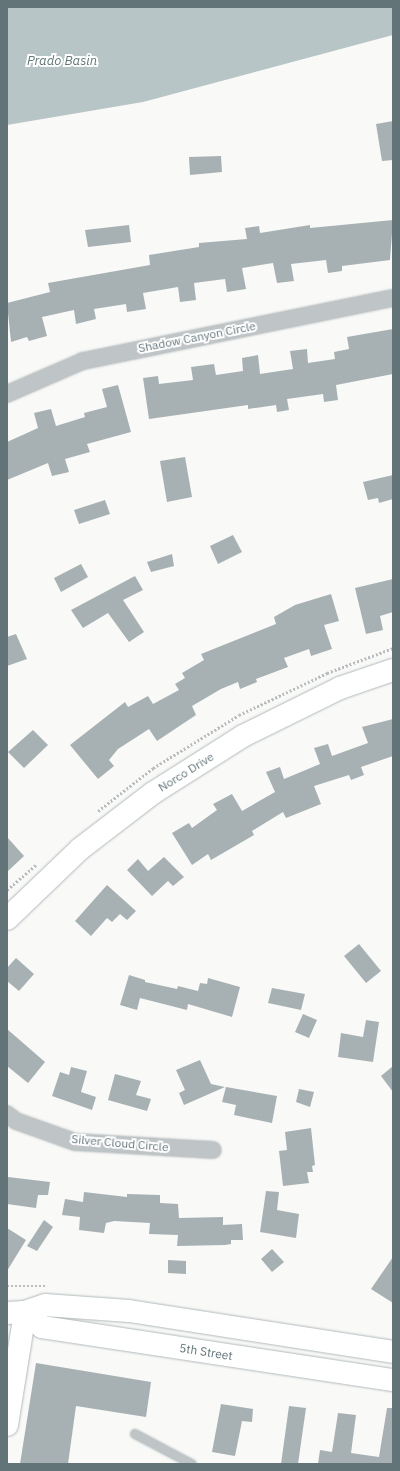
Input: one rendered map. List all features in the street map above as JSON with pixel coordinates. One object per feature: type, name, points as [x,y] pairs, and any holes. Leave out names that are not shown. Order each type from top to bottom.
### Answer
[{"type":"street","name":"Shadow Canyon Circle","points":[[7,394],[83,361],[393,298]]},
{"type":"street","name":"Norco Drive","points":[[7,919],[80,849],[153,793],[243,736],[340,688],[393,670]]},
{"type":"street","name":"Silver Cloud Circle","points":[[7,1114],[16,1121],[75,1142],[213,1150]]},
{"type":"street","points":[[7,1425],[16,1312],[45,1305],[129,1311],[393,1352]]},
{"type":"street","name":"5th Street","points":[[16,1312],[42,1327],[393,1380]]},
{"type":"lane","points":[[135,1434],[192,1464]]},
{"type":"water","name":"Prado Basin","points":[[7,7],[393,7],[393,35],[143,102],[7,125]]},
{"type":"building","points":[[393,121],[393,160],[382,161],[376,124]]},
{"type":"building","points":[[221,156],[222,172],[190,175],[189,157]]},
{"type":"building","points":[[393,220],[390,260],[342,266],[342,271],[328,273],[326,260],[291,264],[294,281],[277,283],[273,263],[242,268],[246,289],[227,292],[225,279],[194,283],[196,300],[180,302],[178,287],[143,293],[146,309],[127,312],[126,304],[94,309],[96,319],[76,324],[74,310],[42,317],[47,336],[29,341],[27,337],[11,342],[7,303],[50,292],[48,283],[150,265],[149,255],[199,247],[199,243],[247,239],[245,228],[259,226],[260,233],[310,225],[310,228]]},
{"type":"building","points":[[129,225],[131,242],[88,247],[85,230]]},
{"type":"building","points":[[393,329],[393,374],[336,385],[338,400],[324,402],[323,394],[287,399],[289,410],[277,412],[276,405],[248,409],[248,405],[149,419],[143,378],[158,376],[159,384],[193,380],[191,367],[214,364],[216,375],[243,371],[242,358],[258,355],[260,374],[293,369],[290,351],[307,349],[308,363],[335,359],[334,352],[349,349],[347,337]]},
{"type":"building","points":[[118,385],[131,432],[87,444],[90,452],[65,459],[69,472],[52,476],[48,463],[7,480],[7,442],[38,428],[34,413],[51,409],[56,426],[85,417],[84,413],[107,407],[102,389]]},
{"type":"building","points":[[185,457],[192,497],[167,502],[160,461]]},
{"type":"building","points":[[393,475],[393,499],[379,503],[378,498],[368,500],[363,482]]},
{"type":"building","points":[[105,500],[110,514],[79,524],[74,510]]},
{"type":"building","points":[[233,535],[242,552],[218,564],[210,546]]},
{"type":"building","points":[[172,554],[174,566],[151,572],[147,562]]},
{"type":"building","points":[[81,564],[88,577],[61,592],[54,578]]},
{"type":"building","points":[[135,576],[143,590],[123,600],[144,632],[129,642],[108,613],[83,628],[71,610]]},
{"type":"building","points":[[393,579],[393,612],[380,616],[383,630],[366,634],[355,588]]},
{"type":"building","points":[[331,594],[339,621],[324,625],[332,649],[311,656],[309,649],[284,658],[288,667],[256,679],[257,682],[240,689],[238,682],[221,689],[192,706],[196,715],[157,741],[149,729],[118,749],[109,760],[114,766],[98,779],[70,745],[125,702],[128,707],[148,696],[153,704],[179,690],[175,684],[185,678],[182,673],[204,660],[201,654],[276,624],[274,617],[295,605]]},
{"type":"building","points":[[16,634],[27,659],[7,666],[7,637]]},
{"type":"building","points":[[393,719],[393,756],[361,767],[364,775],[351,780],[349,775],[314,786],[321,804],[286,818],[283,812],[252,831],[254,835],[211,860],[208,854],[192,865],[172,833],[189,823],[192,828],[217,810],[213,804],[232,794],[242,811],[275,792],[266,772],[280,767],[284,779],[320,764],[314,748],[328,744],[332,756],[368,743],[362,727]]},
{"type":"building","points":[[33,730],[48,745],[24,768],[8,752]]},
{"type":"building","points":[[7,837],[24,856],[7,872]]},
{"type":"building","points":[[164,857],[184,877],[173,886],[168,881],[152,896],[127,870],[138,859],[148,871]]},
{"type":"building","points":[[107,885],[136,911],[127,920],[120,914],[112,922],[107,918],[91,936],[75,921]]},
{"type":"building","points":[[359,944],[381,971],[366,983],[344,956]]},
{"type":"building","points":[[16,958],[34,974],[19,991],[7,981],[7,968]]},
{"type":"building","points":[[129,975],[145,980],[145,982],[177,989],[178,986],[198,991],[200,983],[207,984],[208,978],[240,987],[232,1017],[188,1004],[187,1010],[140,998],[137,1010],[120,1005]]},
{"type":"building","points":[[272,988],[305,994],[301,1010],[268,1003]]},
{"type":"building","points":[[303,1014],[317,1020],[309,1038],[295,1032]]},
{"type":"building","points":[[366,1020],[379,1022],[373,1062],[338,1057],[341,1033],[363,1037]]},
{"type":"building","points":[[7,1029],[45,1062],[28,1083],[7,1066]]},
{"type":"building","points":[[200,1060],[211,1084],[225,1087],[184,1105],[179,1093],[185,1090],[176,1070]]},
{"type":"building","points":[[393,1066],[393,1092],[381,1076]]},
{"type":"building","points":[[71,1067],[87,1071],[81,1092],[96,1097],[92,1110],[52,1096],[60,1072],[69,1075]]},
{"type":"building","points":[[115,1074],[141,1081],[136,1095],[151,1099],[147,1111],[108,1100]]},
{"type":"building","points":[[226,1087],[277,1096],[272,1123],[234,1115],[236,1105],[222,1102]]},
{"type":"building","points":[[299,1089],[314,1092],[310,1107],[296,1102]]},
{"type":"building","points":[[311,1128],[315,1165],[312,1166],[313,1172],[307,1172],[309,1183],[283,1186],[279,1151],[287,1150],[285,1132]]},
{"type":"building","points":[[8,1177],[50,1182],[48,1195],[38,1195],[36,1208],[7,1204]]},
{"type":"building","points":[[266,1191],[279,1192],[277,1210],[299,1214],[296,1238],[260,1232]]},
{"type":"building","points":[[84,1192],[127,1197],[127,1194],[160,1195],[160,1203],[178,1204],[179,1218],[223,1217],[223,1225],[242,1224],[243,1240],[231,1240],[231,1244],[225,1245],[177,1246],[178,1235],[149,1234],[150,1223],[114,1221],[106,1223],[104,1233],[79,1230],[80,1217],[62,1215],[65,1199],[83,1202]]},
{"type":"building","points":[[44,1220],[53,1227],[37,1251],[27,1246]]},
{"type":"building","points":[[7,1228],[26,1240],[7,1271]]},
{"type":"building","points":[[272,1249],[284,1262],[272,1272],[261,1259]]},
{"type":"building","points":[[393,1257],[393,1303],[371,1289]]},
{"type":"building","points":[[168,1260],[186,1261],[186,1274],[168,1273]]},
{"type":"building","points":[[36,1363],[151,1382],[146,1417],[76,1406],[68,1464],[20,1464]]},
{"type":"building","points":[[221,1404],[253,1409],[252,1422],[242,1421],[235,1456],[212,1452]]},
{"type":"building","points":[[289,1406],[306,1408],[298,1464],[281,1464]]},
{"type":"building","points":[[387,1408],[393,1408],[393,1464],[318,1464],[320,1450],[332,1452],[338,1413],[356,1415],[351,1453],[379,1457]]}]
